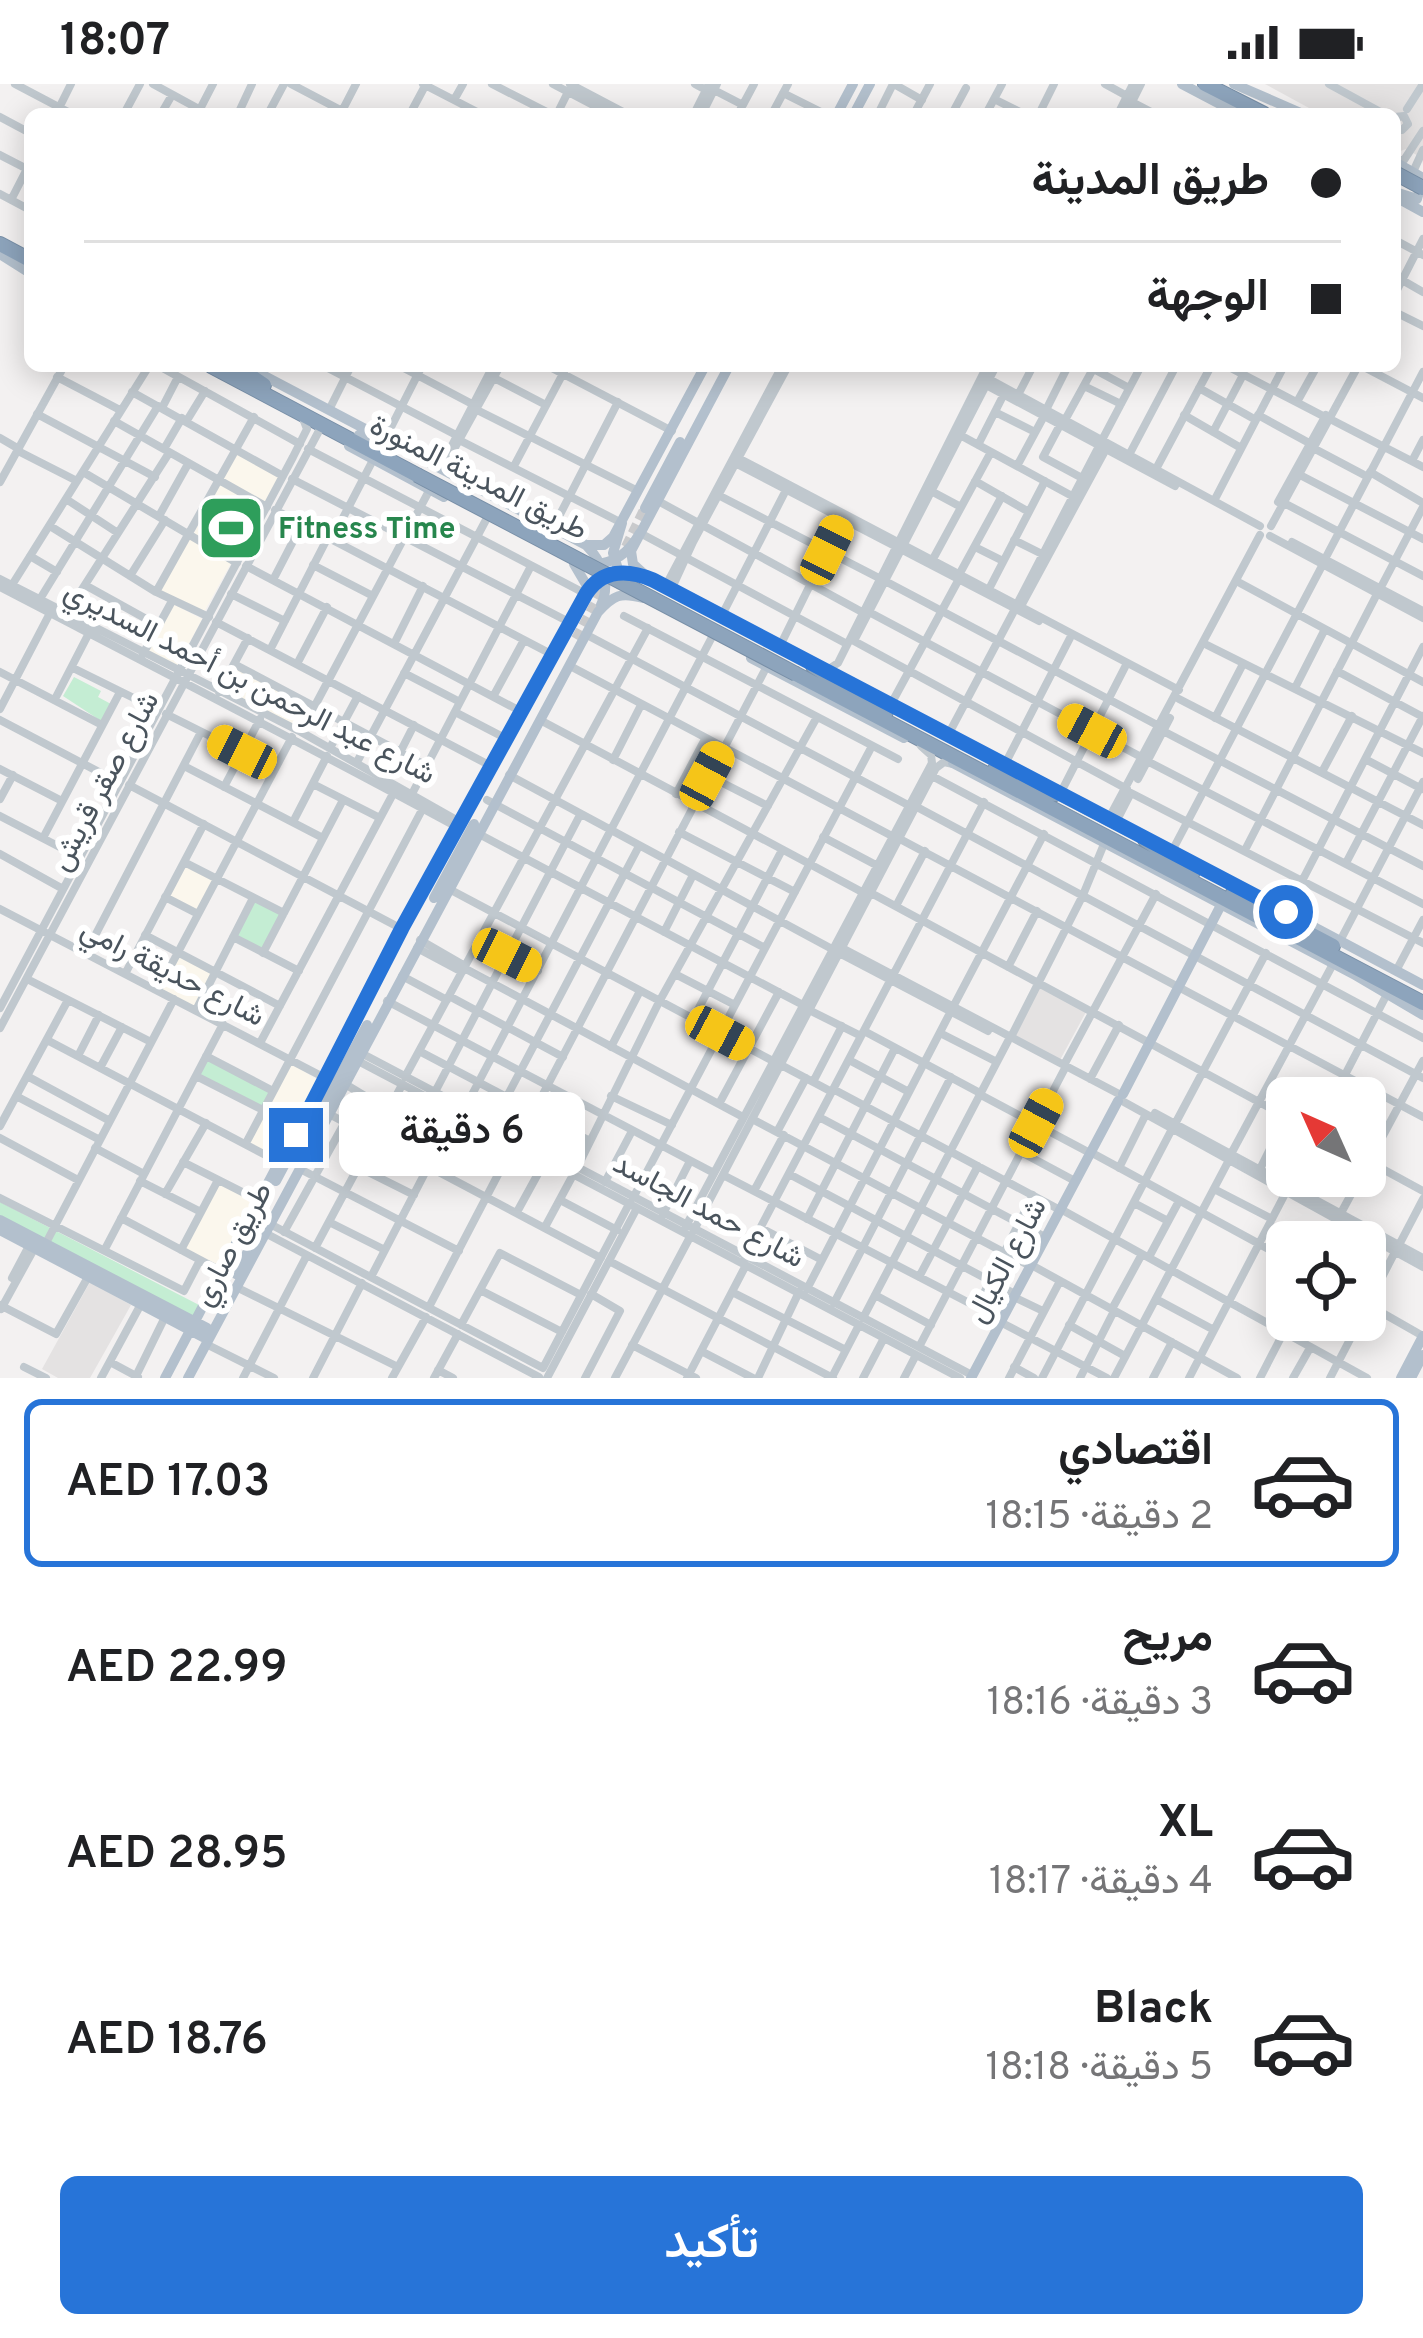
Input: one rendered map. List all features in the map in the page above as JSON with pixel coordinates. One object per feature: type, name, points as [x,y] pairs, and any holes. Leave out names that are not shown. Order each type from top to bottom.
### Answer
[{"type":"highway","points":[[1205,84],[1235,108]]},
{"type":"highway","points":[[1205,84],[1252,108]]},
{"type":"highway","points":[[1230,84],[1272,108]]},
{"type":"highway","points":[[213,372],[274,399]]},
{"type":"highway","name":"طريق المدينة المنورة","points":[[222,372],[351,436]]},
{"type":"highway","name":"طريق المدينة المنورة","points":[[247,372],[417,475],[802,673],[999,768],[1192,872],[1227,899],[1423,987]]},
{"type":"highway","name":"طريق المدينة المنورة","points":[[890,714],[952,759],[1210,891],[1423,1009]]},
{"type":"highway","points":[[952,759],[1040,812]]},
{"type":"highway","points":[[999,768],[1057,795]]},
{"type":"highway","points":[[1145,840],[1192,872]]},
{"type":"highway","points":[[1124,854],[1210,891]]},
{"type":"highway","points":[[1227,899],[1306,923]]},
{"type":"highway","points":[[1284,931],[1357,976]]},
{"type":"main road","points":[[1182,84],[1231,108]]},
{"type":"main road","points":[[1230,84],[1288,108]]},
{"type":"main road","points":[[1249,84],[1292,108]]},
{"type":"main road","points":[[1401,169],[1419,180],[1421,190],[1417,199],[1401,196]]},
{"type":"main road","points":[[200,1331],[222,1272],[402,928],[460,824],[487,797],[507,739],[554,655],[581,629],[586,594],[585,578],[568,561],[430,489],[417,475],[374,460],[210,372]]},
{"type":"main road","points":[[661,585],[636,569],[631,557],[644,503],[672,431],[713,372]]},
{"type":"main road","points":[[586,545],[608,542],[644,503],[714,372]]},
{"type":"main road","points":[[644,503],[714,372]]},
{"type":"main road","points":[[268,383],[586,545],[628,590],[767,667],[842,680],[890,714],[947,737],[999,768]]},
{"type":"main road","points":[[351,436],[442,470]]},
{"type":"main road","name":"طريق صاري","points":[[177,1378],[327,1078],[581,629],[598,612],[622,523]]},
{"type":"main road","points":[[586,594],[632,548],[640,533]]},
{"type":"main road","points":[[568,561],[582,555],[570,537]]},
{"type":"main road","points":[[568,561],[639,574],[661,585],[779,648],[802,673],[921,746],[952,759]]},
{"type":"main road","points":[[644,598],[636,583],[661,585]]},
{"type":"main road","points":[[598,612],[621,593],[644,598]]},
{"type":"main road","name":"طريق صاري","points":[[200,1331],[236,1287],[363,1058],[387,1000],[477,833],[500,770],[541,720],[570,666],[581,629]]},
{"type":"main road","name":"طريق صاري","points":[[200,1331],[581,629]]},
{"type":"main road","points":[[1057,795],[1423,987]]},
{"type":"main road","points":[[1040,812],[1227,899],[1333,964],[1423,1009]]},
{"type":"main road","name":"شارع الكيال","points":[[970,1377],[1227,899]]},
{"type":"main road","points":[[388,968],[392,948]]},
{"type":"main road","points":[[1357,976],[1403,1005],[1423,1009]]},
{"type":"main road","points":[[278,1176],[315,1094]]},
{"type":"main road","name":"شارع الكيال","points":[[1033,1266],[1092,1154]]},
{"type":"main road","points":[[0,1220],[88,1276],[200,1331]]},
{"type":"main road","points":[[0,1230],[200,1331]]},
{"type":"main road","points":[[1401,1378],[1423,1336]]},
{"type":"main road","points":[[1411,1378],[1423,1355]]},
{"type":"street","points":[[15,84],[33,88]]},
{"type":"street","points":[[153,84],[194,108]]},
{"type":"street","points":[[288,84],[334,108]]},
{"type":"street","points":[[424,84],[470,108]]},
{"type":"street","points":[[454,100],[463,84]]},
{"type":"street","points":[[492,84],[542,108]]},
{"type":"street","points":[[553,84],[614,108]]},
{"type":"street","points":[[695,84],[712,87],[740,108]]},
{"type":"street","points":[[893,84],[922,100]]},
{"type":"street","points":[[919,108],[933,84]]},
{"type":"street","points":[[989,108],[1002,84]]},
{"type":"street","points":[[1105,84],[1145,108]]},
{"type":"street","points":[[1125,108],[1137,84]]},
{"type":"street","points":[[1329,84],[1373,108]]},
{"type":"street","points":[[1401,162],[1405,122],[1423,84]]},
{"type":"street","points":[[569,88],[601,108]]},
{"type":"street","points":[[955,108],[965,88]]},
{"type":"street","points":[[785,89],[815,108]]},
{"type":"street","points":[[164,108],[172,94]]},
{"type":"street","points":[[994,99],[1012,108]]},
{"type":"street","points":[[1418,175],[1423,150]]},
{"type":"street","points":[[10,200],[24,176]]},
{"type":"street","points":[[0,194],[24,207]]},
{"type":"street","points":[[1417,252],[1423,229]]},
{"type":"street","points":[[1417,252],[1423,239]]},
{"type":"street","points":[[1171,854],[1423,371]]},
{"type":"street","points":[[0,482],[60,372]]},
{"type":"street","points":[[12,585],[145,372]]},
{"type":"street","points":[[170,372],[586,594]]},
{"type":"street","points":[[268,383],[276,372]]},
{"type":"street","points":[[335,372],[622,523]]},
{"type":"street","points":[[328,411],[348,372]]},
{"type":"street","points":[[385,439],[420,372]]},
{"type":"street","points":[[422,372],[476,407],[585,464],[644,503],[701,526],[1423,904]]},
{"type":"street","points":[[442,470],[493,372]]},
{"type":"street","points":[[496,372],[546,405]]},
{"type":"street","points":[[514,466],[564,372]]},
{"type":"street","points":[[568,372],[672,431]]},
{"type":"street","points":[[701,526],[782,372]]},
{"type":"street","points":[[661,585],[685,557],[782,372]]},
{"type":"street","points":[[842,680],[837,673],[851,642],[988,372]]},
{"type":"street","points":[[898,546],[990,372]]},
{"type":"street","points":[[1018,395],[1030,372]]},
{"type":"street","points":[[1017,466],[1065,372]]},
{"type":"street","points":[[1034,475],[1093,372]]},
{"type":"street","points":[[1102,372],[1129,388]]},
{"type":"street","points":[[947,737],[1138,372]]},
{"type":"street","points":[[1129,455],[1173,372]]},
{"type":"street","points":[[1156,469],[1207,372]]},
{"type":"street","points":[[1240,372],[1423,467]]},
{"type":"street","points":[[1214,501],[1281,372]]},
{"type":"street","points":[[1297,402],[1314,372]]},
{"type":"street","points":[[1112,822],[1353,372]]},
{"type":"street","points":[[1370,372],[1423,398]]},
{"type":"street","points":[[1213,432],[1244,374]]},
{"type":"street","points":[[40,599],[178,376]]},
{"type":"street","points":[[57,377],[120,410]]},
{"type":"street","points":[[988,382],[1423,615]]},
{"type":"street","points":[[988,382],[1045,413]]},
{"type":"street","points":[[1084,386],[1121,404]]},
{"type":"street","points":[[1199,388],[1423,505],[1245,850]]},
{"type":"street","points":[[132,392],[1420,1076]]},
{"type":"street","points":[[67,614],[138,504],[184,420],[206,392]]},
{"type":"street","points":[[978,445],[1004,394]]},
{"type":"street","points":[[553,528],[618,402]]},
{"type":"street","points":[[995,412],[1035,432]]},
{"type":"street","points":[[38,414],[154,477]]},
{"type":"street","points":[[1184,416],[1241,448]]},
{"type":"street","points":[[156,592],[254,417]]},
{"type":"street","points":[[114,421],[219,481],[554,655]]},
{"type":"street","name":"شارع صقر قريش","points":[[304,421],[304,446]]},
{"type":"street","name":"شارع صقر قريش","points":[[0,1008],[46,933],[304,446],[320,429]]},
{"type":"street","points":[[960,435],[1072,496]]},
{"type":"street","points":[[0,438],[110,488],[242,564],[522,712]]},
{"type":"street","points":[[1412,461],[1423,440]]},
{"type":"street","points":[[1102,445],[1156,469],[1265,531]]},
{"type":"street","points":[[1017,606],[1102,445]]},
{"type":"street","points":[[1178,694],[1313,447]]},
{"type":"street","points":[[933,559],[991,452]]},
{"type":"street","points":[[1043,458],[1082,478]]},
{"type":"street","points":[[270,650],[374,460]]},
{"type":"street","points":[[738,461],[842,520],[989,589],[1178,694]]},
{"type":"street","points":[[738,461],[898,546],[933,559],[1215,718],[1423,825]]},
{"type":"street","points":[[130,576],[188,464]]},
{"type":"street","points":[[1300,475],[1423,539]]},
{"type":"street","points":[[976,481],[1029,512]]},
{"type":"street","points":[[989,589],[1045,482]]},
{"type":"street","points":[[158,991],[430,489]]},
{"type":"street","points":[[721,617],[786,490]]},
{"type":"street","points":[[931,491],[961,507]]},
{"type":"street","points":[[720,496],[1423,866]]},
{"type":"street","points":[[890,714],[1002,496]]},
{"type":"street","points":[[66,499],[118,533]]},
{"type":"street","points":[[1284,502],[1423,576]]},
{"type":"street","points":[[357,762],[487,518]]},
{"type":"street","points":[[779,648],[842,520]]},
{"type":"street","points":[[273,580],[302,524]]},
{"type":"street","points":[[50,526],[172,601],[1266,1173]]},
{"type":"street","points":[[640,533],[1418,941]]},
{"type":"street","points":[[1015,539],[1042,554]]},
{"type":"street","points":[[975,547],[1003,561]]},
{"type":"street","points":[[30,556],[57,572]]},
{"type":"street","points":[[313,565],[373,596]]},
{"type":"street","points":[[413,792],[531,566]]},
{"type":"street","name":"شارع صقر قريش","points":[[213,620],[231,594],[234,579]]},
{"type":"street","name":"شارع عبد الرحمن بن أحمد السديري","points":[[0,583],[40,599],[180,678],[219,692],[297,736]]},
{"type":"street","name":"شارع عبد الرحمن بن أحمد السديري","points":[[0,583],[436,811]]},
{"type":"street","points":[[1240,583],[1423,682]]},
{"type":"street","points":[[85,585],[159,626]]},
{"type":"street","points":[[395,642],[423,586]]},
{"type":"street","points":[[231,594],[284,621]]},
{"type":"street","points":[[143,654],[172,601]]},
{"type":"street","points":[[297,664],[327,608]]},
{"type":"street","points":[[0,709],[50,613]]},
{"type":"street","points":[[624,616],[898,759]]},
{"type":"street","points":[[243,1378],[648,628]]},
{"type":"street","points":[[1296,686],[1325,629]]},
{"type":"street","points":[[55,699],[89,633]]},
{"type":"street","points":[[313,1378],[508,1028],[712,637]]},
{"type":"street","points":[[219,692],[248,638]]},
{"type":"street","points":[[999,768],[1070,638]]},
{"type":"street","points":[[494,695],[524,640]]},
{"type":"street","points":[[802,673],[832,670],[851,642]]},
{"type":"street","points":[[1207,645],[1423,754]]},
{"type":"street","points":[[1286,912],[1423,647]]},
{"type":"street","points":[[234,664],[427,766]]},
{"type":"street","points":[[1215,718],[1244,664]]},
{"type":"street","points":[[570,666],[1349,1077]]},
{"type":"street","points":[[392,1378],[767,667]]},
{"type":"street","points":[[1057,795],[1125,667]]},
{"type":"street","points":[[73,668],[242,752]]},
{"type":"street","points":[[1337,671],[1423,717],[1346,863]]},
{"type":"street","points":[[0,672],[102,724]]},
{"type":"street","points":[[404,673],[507,739]]},
{"type":"street","points":[[43,838],[120,692]]},
{"type":"street","points":[[293,822],[358,696]]},
{"type":"street","points":[[613,760],[641,705]]},
{"type":"street","points":[[1322,772],[1352,716]]},
{"type":"street","points":[[544,1227],[659,1002],[817,717]]},
{"type":"street","points":[[224,787],[260,719]]},
{"type":"street","points":[[0,720],[402,928]]},
{"type":"street","points":[[541,720],[749,836],[896,906],[1266,1106]]},
{"type":"street","points":[[387,778],[414,725]]},
{"type":"street","points":[[86,953],[201,732]]},
{"type":"street","points":[[676,794],[704,739]]},
{"type":"street","points":[[542,1375],[872,746]]},
{"type":"street","points":[[921,746],[931,755],[932,772]]},
{"type":"street","name":"شارع عبد الرحمن بن أحمد السديري","points":[[329,752],[413,792],[454,826],[460,824]]},
{"type":"street","points":[[615,1378],[895,837],[932,772],[952,759]]},
{"type":"street","points":[[1340,941],[1422,786],[1365,759]]},
{"type":"street","points":[[184,766],[323,838]]},
{"type":"street","points":[[0,769],[62,801]]},
{"type":"street","points":[[932,772],[1423,1038]]},
{"type":"street","points":[[0,800],[13,776]]},
{"type":"street","points":[[707,776],[768,806]]},
{"type":"street","name":"شارع صقر قريش","points":[[0,1028],[27,979],[63,889],[124,783]]},
{"type":"street","points":[[313,784],[380,818]]},
{"type":"street","points":[[260,1043],[394,792]]},
{"type":"street","points":[[487,797],[539,830],[765,949]]},
{"type":"street","points":[[263,953],[344,800]]},
{"type":"street","points":[[632,1345],[691,1377],[760,1228],[984,802]]},
{"type":"street","points":[[246,1143],[423,808]]},
{"type":"street","points":[[0,815],[80,857]]},
{"type":"street","points":[[398,1150],[463,1040],[580,815]]},
{"type":"street","points":[[125,974],[204,824]]},
{"type":"street","points":[[679,832],[795,892]]},
{"type":"street","points":[[477,833],[842,1026],[951,1077],[1266,1248]]},
{"type":"street","points":[[701,1351],[756,1378],[1044,834]]},
{"type":"street","points":[[824,837],[876,865]]},
{"type":"street","points":[[867,893],[876,865],[895,837]]},
{"type":"street","points":[[329,1114],[832,1378],[1067,927],[1104,844]]},
{"type":"street","points":[[493,1123],[639,846]]},
{"type":"street","points":[[693,1019],[782,850]]},
{"type":"street","points":[[896,906],[925,851]]},
{"type":"street","points":[[0,854],[63,889]]},
{"type":"street","points":[[184,862],[284,913]]},
{"type":"street","points":[[664,932],[693,875]]},
{"type":"street","points":[[448,889],[950,1150],[1266,1323]]},
{"type":"street","points":[[904,1378],[1156,894]]},
{"type":"street","points":[[166,897],[198,914]]},
{"type":"street","points":[[196,1010],[253,898]]},
{"type":"street","name":"شارع حديقة رامي","points":[[0,909],[327,1078]]},
{"type":"street","points":[[1009,967],[1036,911]]},
{"type":"street","points":[[1396,971],[1418,941],[1423,920]]},
{"type":"street","points":[[146,935],[280,1006]]},
{"type":"street","points":[[233,937],[299,971]]},
{"type":"street","points":[[479,940],[538,971]]},
{"type":"street","points":[[418,943],[1237,1378]]},
{"type":"street","points":[[1014,1367],[1038,1378],[1056,1351],[1266,953]]},
{"type":"street","points":[[387,1000],[1110,1378],[1333,964]]},
{"type":"street","points":[[675,974],[735,1005]]},
{"type":"street","points":[[401,975],[563,1058]]},
{"type":"street","points":[[27,979],[151,1042]]},
{"type":"street","points":[[611,1047],[640,991]]},
{"type":"street","points":[[719,1104],[778,992]]},
{"type":"street","points":[[1345,1075],[1386,996]]},
{"type":"street","points":[[1,1306],[14,1274],[54,1226],[174,999]]},
{"type":"street","points":[[0,1126],[68,1000]]},
{"type":"street","points":[[1394,1022],[1403,1005]]},
{"type":"street","points":[[78,1056],[99,1015]]},
{"type":"street","points":[[105,1250],[223,1024]]},
{"type":"street","points":[[1090,1078],[1119,1025]]},
{"type":"street","points":[[754,1191],[809,1080],[842,1026]]},
{"type":"street","points":[[100,1068],[122,1027]]},
{"type":"street","points":[[940,1033],[997,1062]]},
{"type":"street","points":[[46,1040],[278,1161]]},
{"type":"street","points":[[807,1219],[895,1048]]},
{"type":"street","points":[[419,1051],[590,1141]]},
{"type":"street","points":[[206,1056],[273,1091]]},
{"type":"street","name":"شارع حمد الجاسد","points":[[363,1058],[633,1204],[970,1377]]},
{"type":"street","points":[[849,1060],[909,1092]]},
{"type":"street","points":[[1386,1130],[1420,1076],[1423,1061]]},
{"type":"street","points":[[1064,1068],[1174,1126]]},
{"type":"street","points":[[27,1076],[110,1121]]},
{"type":"street","points":[[196,1076],[263,1110]]},
{"type":"street","points":[[833,1303],[951,1077]]},
{"type":"street","points":[[345,1084],[388,1110]]},
{"type":"street","points":[[16,1096],[97,1144],[165,1194],[201,1212]]},
{"type":"street","points":[[611,1096],[672,1125]]},
{"type":"street","points":[[1386,1097],[1423,1117]]},
{"type":"street","name":"شارع حمد الجاسد","points":[[460,1111],[493,1123],[545,1160],[604,1183],[633,1204],[663,1214],[690,1231]]},
{"type":"street","points":[[1119,1168],[1146,1114]]},
{"type":"street","points":[[819,1117],[1046,1237]]},
{"type":"street","points":[[284,1232],[346,1122]]},
{"type":"street","points":[[165,1194],[206,1123]]},
{"type":"street","points":[[604,1183],[633,1130]]},
{"type":"street","points":[[0,1138],[78,1180]]},
{"type":"street","points":[[1022,1152],[1076,1181]]},
{"type":"street","points":[[1230,1157],[1266,1173]]},
{"type":"street","points":[[1260,1170],[1266,1158]]},
{"type":"street","points":[[517,1212],[545,1160]]},
{"type":"street","points":[[663,1214],[690,1161]]},
{"type":"street","points":[[183,1162],[260,1201]]},
{"type":"street","points":[[919,1277],[978,1166]]},
{"type":"street","points":[[358,1167],[414,1195]]},
{"type":"street","points":[[299,1168],[459,1251]]},
{"type":"street","points":[[789,1174],[1044,1311]]},
{"type":"street","points":[[1386,1177],[1423,1195],[1386,1269]]},
{"type":"street","points":[[181,1250],[218,1180]]},
{"type":"street","points":[[1214,1189],[1272,1219]]},
{"type":"street","points":[[977,1307],[1034,1195]]},
{"type":"street","points":[[1189,1378],[1283,1197]]},
{"type":"street","points":[[1309,1197],[1423,1267]]},
{"type":"street","points":[[1340,1221],[1351,1197]]},
{"type":"street","points":[[0,1198],[184,1291],[200,1260]]},
{"type":"street","points":[[560,1201],[620,1232]]},
{"type":"street","points":[[1080,1378],[1113,1310],[1179,1201]]},
{"type":"street","points":[[1134,1203],[1168,1221]]},
{"type":"street","points":[[121,1218],[222,1272]]},
{"type":"street","points":[[329,1222],[385,1250]]},
{"type":"street","points":[[267,1228],[284,1232],[311,1252]]},
{"type":"street","points":[[267,1228],[542,1375]]},
{"type":"street","points":[[760,1228],[822,1260]]},
{"type":"street","points":[[1,1306],[36,1245]]},
{"type":"street","points":[[1397,1249],[1423,1258]]},
{"type":"street","points":[[453,1378],[436,1374],[500,1253],[620,1311],[585,1378]]},
{"type":"street","points":[[0,1266],[14,1274]]},
{"type":"street","points":[[1,1306],[56,1334],[88,1276]]},
{"type":"street","points":[[1009,1378],[1060,1280]]},
{"type":"street","points":[[236,1287],[398,1367]]},
{"type":"street","points":[[480,1290],[562,1331]]},
{"type":"street","name":"شارع حمد الجاسد","points":[[803,1291],[833,1303],[884,1338],[918,1351],[939,1373],[970,1377]]},
{"type":"street","points":[[732,1292],[845,1350]]},
{"type":"street","points":[[542,1375],[562,1331],[586,1295]]},
{"type":"street","points":[[874,1295],[931,1324]]},
{"type":"street","points":[[1156,1299],[1214,1330]]},
{"type":"street","points":[[101,1378],[141,1304]]},
{"type":"street","points":[[110,1362],[138,1377],[165,1317]]},
{"type":"street","points":[[1386,1317],[1423,1336]]},
{"type":"street","points":[[1069,1325],[1125,1356]]},
{"type":"street","points":[[200,1331],[274,1378]]},
{"type":"street","points":[[863,1378],[884,1338]]},
{"type":"street","points":[[1260,1378],[1280,1341]]},
{"type":"street","points":[[1299,1341],[1367,1378]]},
{"type":"street","points":[[1330,1378],[1349,1341]]},
{"type":"street","points":[[1153,1378],[1172,1342]]},
{"type":"street","points":[[1293,1378],[1310,1347]]},
{"type":"street","points":[[24,1366],[46,1378]]},
{"type":"shaded area","points":[[1265,84],[1423,84],[1423,165],[1422,158],[1401,151],[1401,108],[1309,108]]},
{"type":"shaded area","points":[[235,453],[279,477],[265,504],[221,479]]},
{"type":"shaded area","points":[[220,484],[263,507],[236,560],[193,535]]},
{"type":"shaded area","points":[[189,538],[231,563],[203,614],[159,591]]},
{"type":"shaded area","points":[[173,604],[202,619],[176,668],[146,652]]},
{"type":"shaded area","points":[[235,665],[313,706],[301,730],[220,691]]},
{"type":"shaded area","points":[[184,865],[213,880],[196,912],[168,897]]},
{"type":"shaded area","points":[[179,953],[213,972],[195,1009],[160,989]]},
{"type":"shaded area","points":[[1039,985],[1086,1012],[1060,1060],[1013,1035]]},
{"type":"shaded area","points":[[290,1062],[317,1080],[278,1157],[248,1143]]},
{"type":"shaded area","points":[[218,1181],[258,1202],[222,1270],[183,1250]]},
{"type":"shaded area","points":[[90,1282],[131,1305],[90,1378],[58,1378],[42,1369]]},
{"type":"green space","points":[[74,677],[101,691],[98,697],[111,704],[101,721],[63,696]]},
{"type":"green space","points":[[254,901],[281,915],[262,951],[235,937]]},
{"type":"green space","points":[[206,1059],[270,1092],[262,1108],[198,1074]]},
{"type":"green space","points":[[0,1202],[201,1306],[190,1318],[0,1218]]},
{"type":"tunnel","points":[[626,547],[645,508]]},
{"type":"tunnel","points":[[576,639],[603,589]]},
{"type":"place","name":"Fitness Time","points":[[231,528]]},
{"type":"route","points":[[296,1135],[402,928],[586,594],[606,575],[631,573],[653,580],[1286,912]]}]
